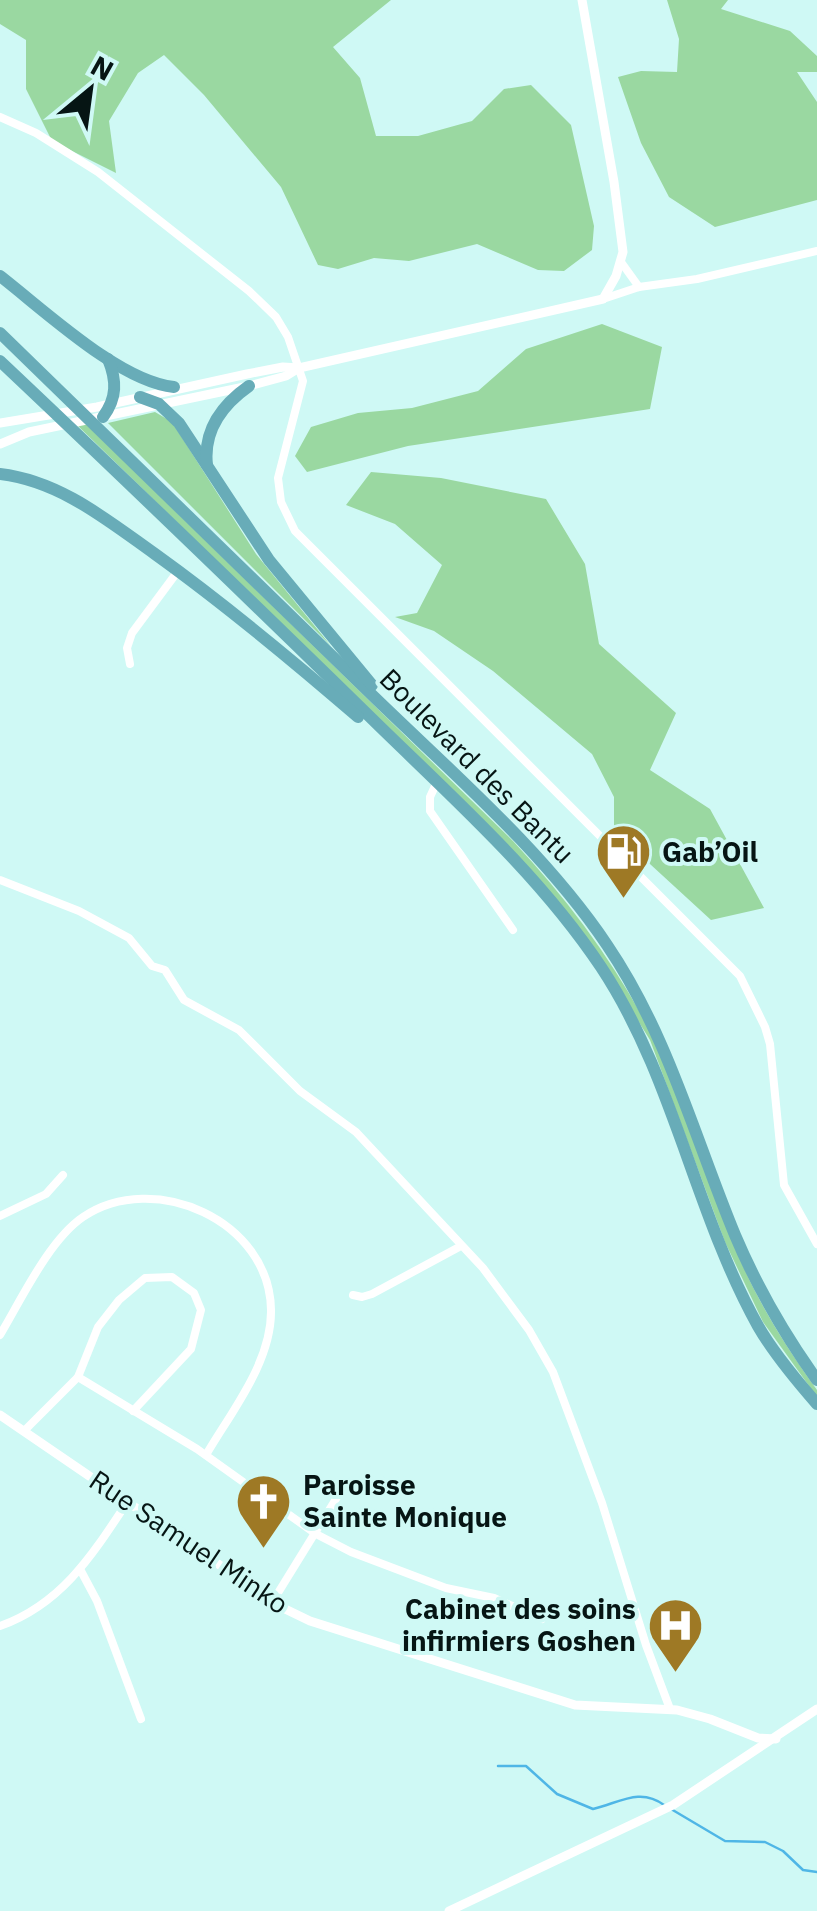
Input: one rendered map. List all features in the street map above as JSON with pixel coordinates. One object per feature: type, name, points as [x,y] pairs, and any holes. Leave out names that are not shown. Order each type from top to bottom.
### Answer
[{"type":"highway","points":[[0,276],[108,359],[143,380],[174,388]]},
{"type":"highway","name":"Boulevard des Bantu","points":[[0,333],[454,775],[572,897],[623,968],[660,1037],[735,1234],[777,1320],[817,1380]]},
{"type":"highway","points":[[100,414],[113,403],[115,392],[108,359]]},
{"type":"highway","name":"Boulevard des Bantu","points":[[0,361],[408,755],[561,913],[623,1004],[663,1089],[724,1253],[760,1329],[817,1404]]},
{"type":"highway","points":[[208,468],[207,448],[214,422],[223,407],[249,386]]},
{"type":"highway","points":[[140,398],[159,404],[179,422],[254,540],[297,596],[454,775]]},
{"type":"highway","points":[[0,474],[40,483],[81,503],[250,624],[408,755]]},
{"type":"highway","points":[[777,1320],[817,1370]]},
{"type":"highway","points":[[760,1329],[817,1412]]},
{"type":"street","points":[[582,0],[614,182],[621,262],[639,287]]},
{"type":"street","points":[[0,117],[36,133],[98,172],[264,304],[288,337],[303,386],[278,478],[287,518],[317,557],[492,725],[740,976],[770,1044],[784,1185],[817,1244]]},
{"type":"street","points":[[113,403],[174,388],[299,368],[603,299],[639,287],[697,280],[817,251]]},
{"type":"street","points":[[603,299],[621,262]]},
{"type":"street","points":[[0,444],[29,432],[100,414],[249,386],[286,376],[299,368]]},
{"type":"street","points":[[0,424],[100,414]]},
{"type":"street","points":[[130,664],[127,648],[132,633],[178,571]]},
{"type":"street","points":[[436,784],[430,796],[430,812],[512,930]]},
{"type":"street","points":[[0,880],[80,911],[129,938],[152,966],[164,970],[184,1000],[240,1030],[300,1091],[356,1132],[483,1268],[553,1372],[602,1503],[670,1709]]},
{"type":"street","points":[[0,1216],[46,1194],[63,1175]]},
{"type":"street","points":[[0,1335],[61,1237],[79,1219],[122,1200],[159,1198],[190,1205],[245,1242],[262,1262],[271,1310],[256,1369],[206,1454]]},
{"type":"street","points":[[353,1295],[362,1298],[372,1294],[461,1246]]},
{"type":"street","points":[[24,1431],[78,1377],[98,1327],[118,1300],[145,1278],[172,1277],[194,1293],[201,1310],[192,1348],[133,1411]]},
{"type":"street","points":[[78,1377],[206,1454],[316,1534],[446,1588],[494,1598],[542,1620]]},
{"type":"street","name":"Rue Samuel Minko","points":[[0,1415],[299,1617],[575,1705],[670,1709],[700,1715],[758,1738],[776,1739]]},
{"type":"street","points":[[273,1600],[339,1494],[352,1488],[375,1487]]},
{"type":"street","points":[[0,1626],[37,1610],[81,1570],[128,1501]]},
{"type":"street","points":[[81,1570],[97,1600],[139,1714]]},
{"type":"street","points":[[449,1911],[672,1805],[817,1709]]},
{"type":"street","points":[[736,1729],[749,1746],[743,1761]]},
{"type":"green space","points":[[0,0],[391,0],[333,47],[360,78],[376,136],[418,136],[472,121],[504,89],[531,85],[571,125],[594,226],[592,250],[564,271],[538,270],[477,244],[409,261],[374,258],[338,269],[318,265],[281,187],[204,95],[164,55],[138,73],[109,121],[116,173],[52,141],[26,89],[26,40],[0,24]]},
{"type":"green space","points":[[667,0],[728,0],[721,9],[790,31],[817,56],[817,72],[797,72],[817,102],[817,200],[715,227],[669,197],[641,143],[618,77],[641,71],[677,72],[679,39]]},
{"type":"green space","points":[[602,324],[662,347],[650,409],[408,446],[307,472],[295,456],[311,427],[358,413],[412,408],[478,391],[526,349]]},
{"type":"green space","points":[[155,412],[172,422],[256,554],[331,646],[108,423]]},
{"type":"green space","points":[[85,423],[513,841],[578,917],[633,1000],[664,1059],[748,1276],[817,1390],[817,1397],[763,1322],[725,1242],[650,1040],[587,939],[218,562],[76,424]]},
{"type":"green space","points":[[371,472],[441,478],[546,499],[585,564],[599,644],[676,713],[650,770],[710,809],[764,908],[711,920],[614,831],[614,797],[592,754],[493,671],[434,631],[395,617],[417,613],[442,565],[395,524],[346,505]]},
{"type":"waterway","points":[[498,1766],[526,1766],[557,1794],[593,1809],[638,1797],[664,1805]]},
{"type":"waterway","points":[[671,1809],[725,1841],[765,1842],[783,1851],[803,1870],[817,1872]]},
{"type":"place","name":"Gab’Oil","points":[[623,901]]},
{"type":"place","name":"Paroisse Sainte Monique","points":[[264,1550]]},
{"type":"place","name":"Cabinet des soins infirmiers Goshen","points":[[675,1674]]}]
